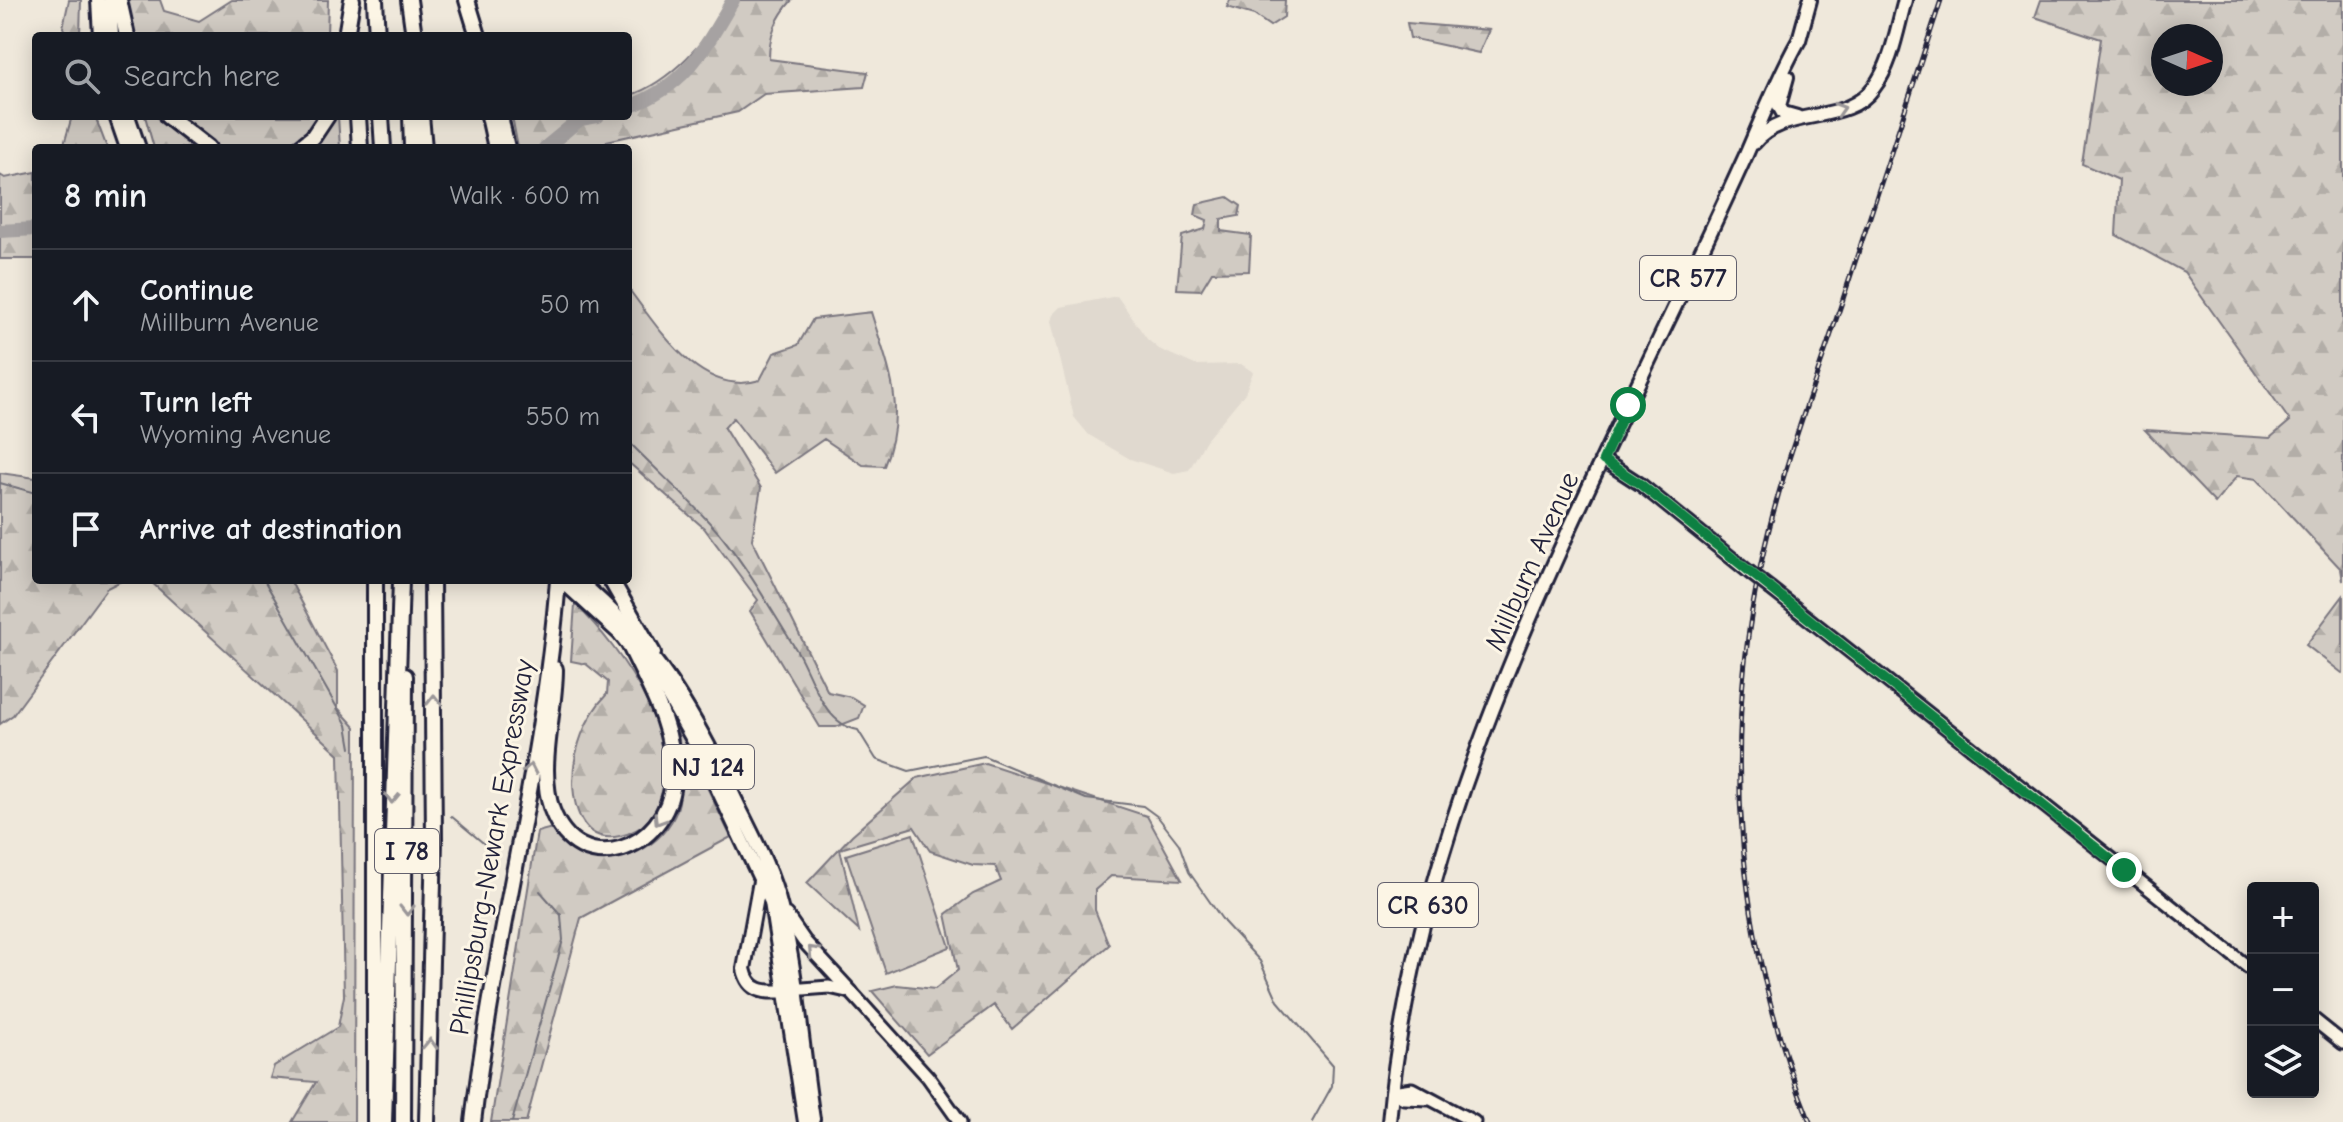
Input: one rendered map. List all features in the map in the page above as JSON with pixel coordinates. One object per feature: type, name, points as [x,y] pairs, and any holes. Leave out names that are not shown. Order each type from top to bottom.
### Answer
[{"type":"highway","points":[[119,0],[126,32]]},
{"type":"highway","points":[[347,32],[352,0]]},
{"type":"highway","points":[[352,0],[354,32]]},
{"type":"highway","points":[[375,0],[377,32]]},
{"type":"highway","points":[[407,0],[407,32]]},
{"type":"highway","points":[[407,0],[413,32]]},
{"type":"highway","points":[[467,0],[475,32]]},
{"type":"highway","points":[[172,120],[203,144]]},
{"type":"highway","points":[[304,144],[324,120]]},
{"type":"highway","points":[[358,120],[360,144]]},
{"type":"highway","points":[[381,120],[383,144]]},
{"type":"highway","points":[[411,120],[412,144]]},
{"type":"highway","points":[[421,120],[424,144]]},
{"type":"highway","points":[[490,120],[495,144]]},
{"type":"highway","points":[[501,120],[506,144]]},
{"type":"highway","name":"I 78","points":[[375,584],[375,1122]]},
{"type":"highway","points":[[384,1122],[401,584]]},
{"type":"highway","name":"Phillipsburg-Newark Expressway","points":[[401,584],[407,789],[403,1122]]},
{"type":"highway","name":"Phillipsburg-Newark Expressway","points":[[427,1122],[434,841],[432,584]]},
{"type":"highway","name":"Phillipsburg-Newark Expressway","points":[[473,1122],[493,975],[559,584]]},
{"type":"highway","points":[[613,584],[653,653]]},
{"type":"highway","points":[[554,626],[555,692],[548,774],[550,802],[569,835],[603,851],[630,847],[649,836],[663,817],[672,790],[672,757],[664,720],[628,642]]},
{"type":"main road","points":[[98,0],[100,32]]},
{"type":"main road","points":[[110,0],[112,32]]},
{"type":"main road","name":"Millburn Avenue","points":[[1389,1122],[1407,982],[1447,839],[1522,634],[1799,40],[1810,0]]},
{"type":"main road","name":"CR 577","points":[[1747,152],[1766,131],[1801,117],[1850,106],[1871,91],[1883,73],[1905,0]]},
{"type":"main road","points":[[1799,40],[1779,106],[1788,116],[1801,117]]},
{"type":"main road","points":[[117,120],[126,144]]},
{"type":"main road","points":[[129,120],[138,144]]},
{"type":"main road","points":[[1603,460],[1640,484],[2247,966]]},
{"type":"main road","name":"NJ 124","points":[[564,584],[628,642],[658,679],[690,731],[760,878],[771,902],[791,990],[813,1122]]},
{"type":"main road","name":"NJ 124","points":[[582,584],[653,653],[702,730],[762,854],[781,906],[805,1122]]},
{"type":"main road","points":[[760,878],[744,969],[746,978],[755,990],[767,993],[829,987],[851,992]]},
{"type":"main road","points":[[781,906],[804,941],[928,1077],[960,1122]]},
{"type":"main road","points":[[2319,1024],[2343,1043]]},
{"type":"main road","points":[[1392,1092],[1416,1100],[1432,1099],[1474,1122]]},
{"type":"shaded area","points":[[1117,296],[1147,339],[1159,349],[1195,365],[1241,364],[1253,372],[1245,393],[1206,440],[1189,470],[1174,473],[1130,459],[1089,435],[1074,417],[1051,321],[1053,315],[1061,307]]},
{"type":"green space","points":[[69,0],[81,0],[80,32],[65,32]]},
{"type":"green space","points":[[127,0],[160,0],[164,11],[199,21],[232,0],[328,0],[327,32],[131,32]]},
{"type":"green space","points":[[730,0],[792,0],[774,27],[769,59],[868,72],[864,87],[764,94],[738,112],[607,141],[605,144],[517,144],[513,120],[632,120],[632,94],[673,70],[700,44]]},
{"type":"green space","points":[[1230,0],[1285,0],[1284,17],[1270,26],[1254,15],[1227,7]]},
{"type":"green space","points":[[2041,0],[2343,0],[2343,581],[2341,569],[2257,479],[2237,476],[2215,503],[2145,430],[2270,438],[2290,421],[2184,272],[2116,235],[2119,180],[2082,164],[2101,39],[2035,17]]},
{"type":"green space","points":[[1407,23],[1489,30],[1479,53],[1410,38]]},
{"type":"green space","points":[[71,120],[96,120],[106,144],[64,144]]},
{"type":"green space","points":[[146,120],[338,120],[340,144],[153,144]]},
{"type":"green space","points":[[32,173],[32,259],[0,259],[0,175],[5,178]]},
{"type":"green space","points":[[1228,197],[1241,206],[1239,216],[1221,219],[1221,231],[1251,235],[1249,271],[1212,272],[1201,290],[1177,289],[1182,236],[1205,229],[1207,220],[1195,215],[1197,204]]},
{"type":"green space","points":[[632,293],[668,340],[700,370],[719,379],[739,383],[760,380],[774,353],[798,345],[813,319],[871,312],[889,370],[895,407],[891,445],[884,466],[863,465],[824,439],[775,473],[733,418],[724,428],[761,488],[752,539],[828,692],[851,697],[864,705],[859,718],[836,727],[820,727],[750,611],[758,600],[704,528],[632,465]]},
{"type":"green space","points":[[0,473],[32,477],[32,584],[115,584],[107,588],[13,715],[0,724]]},
{"type":"green space","points":[[153,584],[292,584],[338,671],[338,708],[355,727],[354,1122],[292,1122],[316,1082],[270,1078],[274,1066],[338,1027],[344,996],[339,754]]},
{"type":"green space","points":[[2343,596],[2343,672],[2342,673],[2306,645]]},
{"type":"green space","points":[[575,604],[594,623],[632,674],[659,733],[664,763],[662,791],[650,818],[636,830],[620,836],[598,835],[590,830],[576,805],[573,783],[578,746],[592,713],[607,694],[608,682],[586,664],[571,661]]},
{"type":"green space","points":[[678,727],[731,837],[581,918],[526,1122],[491,1122],[537,832],[552,828],[577,849],[601,858],[631,855],[657,839],[675,816],[679,802]]},
{"type":"green space","points":[[985,763],[1147,816],[1182,880],[1111,876],[1095,890],[1095,910],[1109,945],[1012,1029],[994,1005],[927,1054],[872,991],[897,985],[935,989],[958,970],[946,914],[973,894],[1001,881],[995,866],[973,865],[930,851],[914,827],[840,849],[859,931],[807,883],[852,835],[917,778]]},
{"type":"green space","points":[[913,834],[950,947],[886,973],[846,855]]},
{"type":"waterway","points":[[632,105],[648,99],[679,78],[702,51],[733,0]]},
{"type":"waterway","points":[[550,144],[579,120]]},
{"type":"waterway","points":[[0,231],[32,229]]},
{"type":"waterway","points":[[632,445],[723,538],[797,651],[820,698],[836,719],[858,730],[876,759],[909,771],[984,756],[1086,799],[1143,806],[1158,817],[1179,844],[1189,872],[1224,922],[1260,961],[1278,1001],[1333,1065],[1332,1086],[1312,1122]]},
{"type":"waterway","points":[[0,483],[32,492]]},
{"type":"waterway","points":[[266,584],[347,725],[351,748]]},
{"type":"waterway","points":[[451,816],[488,847]]},
{"type":"waterway","points":[[512,1122],[563,940],[561,915],[540,891]]},
{"type":"railway","points":[[1810,1122],[1785,1054],[1766,985],[1752,915],[1743,844],[1739,773],[1749,630],[1762,559],[1788,462],[1941,0]]},
{"type":"route","points":[[1628,405],[1603,460],[1640,484],[2124,870]]}]
